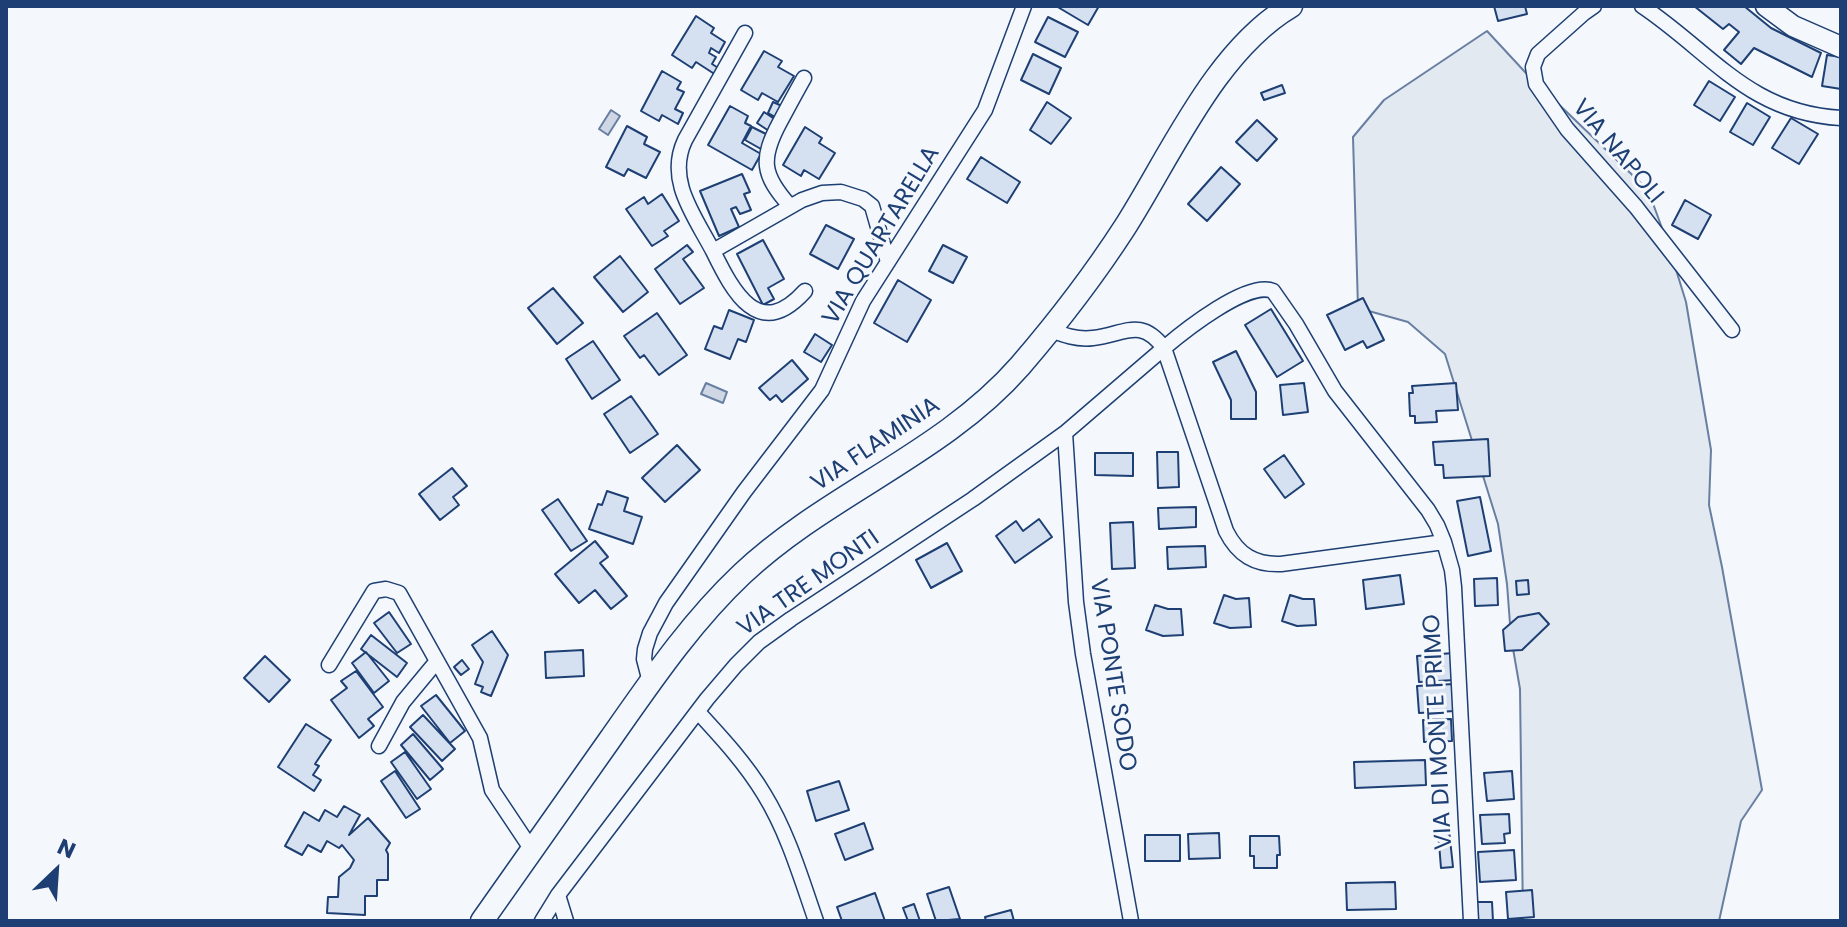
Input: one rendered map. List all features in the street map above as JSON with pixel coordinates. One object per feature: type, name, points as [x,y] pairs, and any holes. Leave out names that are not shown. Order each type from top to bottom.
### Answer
[{"type":"main road","name":"VIA FLAMINIA","points":[[482,921],[681,640],[743,573],[785,537],[977,408],[1011,375],[1115,242],[1219,76],[1262,27],[1291,6]]},
{"type":"main road","points":[[1766,6],[1793,26],[1841,47]]},
{"type":"street","name":"VIA QUARTARELLA","points":[[650,682],[644,659],[645,649],[666,603],[744,492],[822,390],[854,317],[985,110],[1024,6]]},
{"type":"street","name":"VIA NAPOLI","points":[[1594,6],[1536,58],[1533,73],[1536,84],[1572,135],[1636,207],[1732,330]]},
{"type":"street","points":[[1642,6],[1759,96],[1797,112],[1841,118]]},
{"type":"street","points":[[745,33],[685,140],[677,165],[679,179],[734,291],[746,303],[766,312],[779,312],[805,291]]},
{"type":"street","points":[[790,206],[772,183],[767,151],[804,78]]},
{"type":"street","points":[[713,251],[809,197],[828,192],[847,193],[867,200],[874,210],[888,262]]},
{"type":"street","name":"VIA TRE MONTI","points":[[542,921],[558,895],[698,712],[736,665],[768,634],[961,507],[1065,433],[1210,313],[1257,290],[1269,289]]},
{"type":"street","name":"VIA DI MONTE PRIMO","points":[[1269,289],[1280,298],[1335,391],[1420,497],[1435,520],[1444,542],[1454,587],[1471,921]]},
{"type":"street","points":[[1049,329],[1083,339],[1140,329],[1164,348],[1226,531],[1243,554],[1263,563],[1281,564],[1444,542]]},
{"type":"street","name":"VIA PONTE SODO","points":[[1065,433],[1076,602],[1083,654],[1131,921]]},
{"type":"street","points":[[329,665],[374,591],[386,589],[399,593],[480,738],[492,790],[532,850]]},
{"type":"street","points":[[379,746],[403,702],[437,661]]},
{"type":"street","points":[[698,712],[744,764],[765,796],[792,853],[816,921]]},
{"type":"street","points":[[558,895],[566,921]]},
{"type":"shaded area","points":[[1487,31],[1525,72],[1648,190],[1686,302],[1711,450],[1709,505],[1762,790],[1741,821],[1719,921],[1523,921],[1520,689],[1498,524],[1445,354],[1408,322],[1358,308],[1353,137],[1384,100]]},
{"type":"shaded area","points":[[611,110],[620,116],[608,135],[599,129]]},
{"type":"shaded area","points":[[706,383],[727,392],[723,403],[701,394]]},
{"type":"building","points":[[1056,6],[1099,6],[1088,25]]},
{"type":"building","points":[[1494,6],[1525,6],[1527,14],[1498,21]]},
{"type":"building","points":[[1694,6],[1744,6],[1771,28],[1821,53],[1812,77],[1754,48],[1741,64],[1724,50],[1739,32],[1729,24],[1723,29]]},
{"type":"building","points":[[696,16],[714,28],[711,33],[725,42],[719,53],[711,48],[709,53],[716,57],[712,64],[720,69],[716,75],[696,62],[692,68],[672,55]]},
{"type":"building","points":[[1048,17],[1078,32],[1065,57],[1035,42]]},
{"type":"building","points":[[764,51],[782,61],[778,67],[794,76],[778,102],[762,93],[758,100],[741,90]]},
{"type":"building","points":[[1033,54],[1061,68],[1049,94],[1021,80]]},
{"type":"building","points":[[1827,55],[1841,57],[1841,89],[1822,86]]},
{"type":"building","points":[[662,71],[681,82],[677,89],[684,92],[675,109],[683,113],[678,124],[662,115],[659,121],[641,111]]},
{"type":"building","points":[[1709,81],[1735,97],[1720,121],[1694,105]]},
{"type":"building","points":[[1282,85],[1285,93],[1264,100],[1261,93]]},
{"type":"building","points":[[773,102],[782,106],[777,118],[768,113]]},
{"type":"building","points":[[1047,102],[1071,118],[1051,144],[1030,130]]},
{"type":"building","points":[[1747,103],[1770,117],[1753,145],[1730,132]]},
{"type":"building","points":[[730,106],[748,116],[745,123],[751,126],[742,143],[761,154],[752,170],[708,145]]},
{"type":"building","points":[[764,112],[776,120],[769,131],[757,123]]},
{"type":"building","points":[[1791,118],[1818,134],[1799,164],[1772,148]]},
{"type":"building","points":[[1257,120],[1277,139],[1257,161],[1236,142]]},
{"type":"building","points":[[627,126],[647,137],[644,144],[660,152],[646,178],[628,169],[624,176],[606,167]]},
{"type":"building","points":[[752,127],[768,135],[761,149],[745,140]]},
{"type":"building","points":[[805,127],[822,138],[819,143],[835,153],[819,179],[804,170],[801,176],[783,165]]},
{"type":"building","points":[[981,157],[1020,182],[1007,203],[967,179]]},
{"type":"building","points":[[1221,167],[1240,184],[1207,221],[1188,204]]},
{"type":"building","points":[[742,174],[750,192],[744,194],[751,210],[740,214],[736,207],[731,209],[739,227],[719,236],[700,191]]},
{"type":"building","points":[[662,194],[679,221],[664,231],[668,236],[652,246],[626,209],[644,197],[648,204]]},
{"type":"building","points":[[1685,200],[1711,215],[1698,239],[1672,225]]},
{"type":"building","points":[[826,225],[854,239],[838,269],[810,254]]},
{"type":"building","points":[[763,240],[784,279],[768,288],[774,299],[763,305],[737,254]]},
{"type":"building","points":[[687,245],[693,252],[683,259],[704,288],[680,304],[655,269]]},
{"type":"building","points":[[943,245],[967,257],[953,283],[929,271]]},
{"type":"building","points":[[620,256],[648,292],[623,312],[594,277]]},
{"type":"building","points":[[898,280],[931,300],[907,342],[874,323]]},
{"type":"building","points":[[553,288],[583,323],[557,344],[528,308]]},
{"type":"building","points":[[1363,298],[1384,340],[1367,348],[1363,341],[1345,350],[1327,315]]},
{"type":"building","points":[[1271,309],[1303,361],[1277,377],[1245,325]]},
{"type":"building","points":[[729,310],[754,320],[746,342],[738,339],[730,359],[705,349],[714,326],[722,329]]},
{"type":"building","points":[[657,313],[687,355],[659,375],[644,355],[640,358],[624,336]]},
{"type":"building","points":[[815,334],[832,345],[821,362],[804,352]]},
{"type":"building","points":[[593,341],[620,380],[592,399],[566,359]]},
{"type":"building","points":[[1236,351],[1256,392],[1256,419],[1231,419],[1231,400],[1213,362]]},
{"type":"building","points":[[792,360],[808,379],[782,402],[776,395],[770,400],[759,388]]},
{"type":"building","points":[[1304,383],[1308,412],[1283,415],[1280,385]]},
{"type":"building","points":[[1456,383],[1458,410],[1436,411],[1437,422],[1415,423],[1415,416],[1410,416],[1409,393],[1413,393],[1412,386]]},
{"type":"building","points":[[631,396],[658,434],[630,453],[604,414]]},
{"type":"building","points":[[1488,439],[1490,476],[1444,478],[1443,465],[1435,465],[1433,442]]},
{"type":"building","points":[[677,445],[700,470],[665,502],[642,478]]},
{"type":"building","points":[[1157,452],[1178,452],[1179,487],[1158,488]]},
{"type":"building","points":[[1095,453],[1133,453],[1133,476],[1095,475]]},
{"type":"building","points":[[1284,455],[1304,484],[1285,498],[1264,469]]},
{"type":"building","points":[[452,468],[467,486],[453,497],[459,505],[440,520],[419,494]]},
{"type":"building","points":[[607,491],[628,498],[624,511],[642,517],[633,544],[589,529],[598,504],[602,505]]},
{"type":"building","points":[[1480,497],[1491,551],[1468,556],[1457,501]]},
{"type":"building","points":[[558,499],[587,541],[571,551],[542,510]]},
{"type":"building","points":[[1196,507],[1196,527],[1159,529],[1158,508]]},
{"type":"building","points":[[1039,519],[1052,537],[1015,563],[996,536],[1016,521],[1023,531]]},
{"type":"building","points":[[1133,522],[1135,568],[1112,569],[1110,523]]},
{"type":"building","points":[[595,541],[608,557],[600,563],[627,596],[611,609],[595,590],[579,603],[555,574]]},
{"type":"building","points":[[947,543],[962,571],[931,588],[916,560]]},
{"type":"building","points":[[1205,546],[1206,567],[1168,569],[1167,547]]},
{"type":"building","points":[[1400,575],[1404,604],[1366,609],[1363,580]]},
{"type":"building","points":[[1497,578],[1498,605],[1475,606],[1474,579]]},
{"type":"building","points":[[1528,580],[1529,594],[1517,595],[1516,581]]},
{"type":"building","points":[[1224,595],[1236,599],[1249,598],[1251,627],[1230,628],[1214,623]]},
{"type":"building","points":[[1290,595],[1314,599],[1316,625],[1297,626],[1282,621]]},
{"type":"building","points":[[1155,605],[1181,609],[1183,635],[1163,636],[1146,630]]},
{"type":"building","points":[[389,612],[411,644],[397,653],[374,623]]},
{"type":"building","points":[[1539,613],[1549,624],[1522,650],[1505,651],[1503,630],[1518,617]]},
{"type":"building","points":[[492,631],[508,655],[491,696],[481,692],[483,687],[475,684],[483,662],[472,645]]},
{"type":"building","points":[[371,635],[407,663],[397,677],[361,649]]},
{"type":"building","points":[[583,650],[584,676],[546,678],[545,652]]},
{"type":"building","points":[[366,652],[389,681],[374,693],[352,663]]},
{"type":"building","points":[[1453,653],[1455,680],[1419,682],[1417,656]]},
{"type":"building","points":[[265,656],[290,680],[269,702],[244,678]]},
{"type":"building","points":[[462,660],[469,669],[461,675],[454,667]]},
{"type":"building","points":[[356,671],[383,707],[368,719],[374,726],[359,738],[331,700],[347,688],[341,681]]},
{"type":"building","points":[[1454,684],[1455,711],[1419,713],[1417,686]]},
{"type":"building","points":[[436,695],[465,731],[450,743],[421,706]]},
{"type":"building","points":[[423,715],[455,749],[442,761],[410,727]]},
{"type":"building","points":[[1451,719],[1452,741],[1424,742],[1423,720]]},
{"type":"building","points":[[306,724],[331,740],[315,764],[319,766],[313,775],[321,780],[314,791],[278,767]]},
{"type":"building","points":[[413,734],[443,769],[430,780],[401,745]]},
{"type":"building","points":[[405,752],[431,789],[417,799],[391,762]]},
{"type":"building","points":[[1425,760],[1426,785],[1355,788],[1354,762]]},
{"type":"building","points":[[395,771],[420,809],[406,818],[381,781]]},
{"type":"building","points":[[1512,771],[1514,799],[1487,801],[1484,773]]},
{"type":"building","points":[[839,781],[849,810],[816,821],[807,791]]},
{"type":"building","points":[[344,806],[360,815],[349,835],[368,818],[390,843],[386,850],[388,880],[377,880],[377,896],[365,896],[365,915],[327,913],[328,897],[338,897],[339,877],[354,860],[342,845],[339,848],[327,841],[321,852],[308,845],[302,855],[285,846],[304,812],[319,821],[325,810],[337,817]]},
{"type":"building","points":[[1509,814],[1510,833],[1504,834],[1505,843],[1482,844],[1480,815]]},
{"type":"building","points":[[864,823],[873,849],[845,860],[835,834]]},
{"type":"building","points":[[1449,830],[1453,867],[1441,868],[1438,831]]},
{"type":"building","points":[[1219,833],[1220,858],[1189,859],[1188,834]]},
{"type":"building","points":[[1145,835],[1180,835],[1180,861],[1145,861]]},
{"type":"building","points":[[1250,836],[1279,836],[1277,868],[1254,868],[1254,856],[1250,856]]},
{"type":"building","points":[[1514,850],[1516,880],[1480,882],[1478,852]]},
{"type":"building","points":[[1395,882],[1396,909],[1347,910],[1346,883]]},
{"type":"building","points":[[949,887],[960,919],[936,921],[927,894]]},
{"type":"building","points":[[1532,890],[1534,917],[1508,919],[1506,892]]},
{"type":"building","points":[[875,893],[885,921],[842,921],[837,907]]},
{"type":"building","points":[[1477,902],[1492,902],[1493,921],[1478,921]]},
{"type":"building","points":[[914,904],[920,921],[908,921],[903,908]]},
{"type":"building","points":[[1011,910],[1014,921],[986,921],[985,917]]}]
